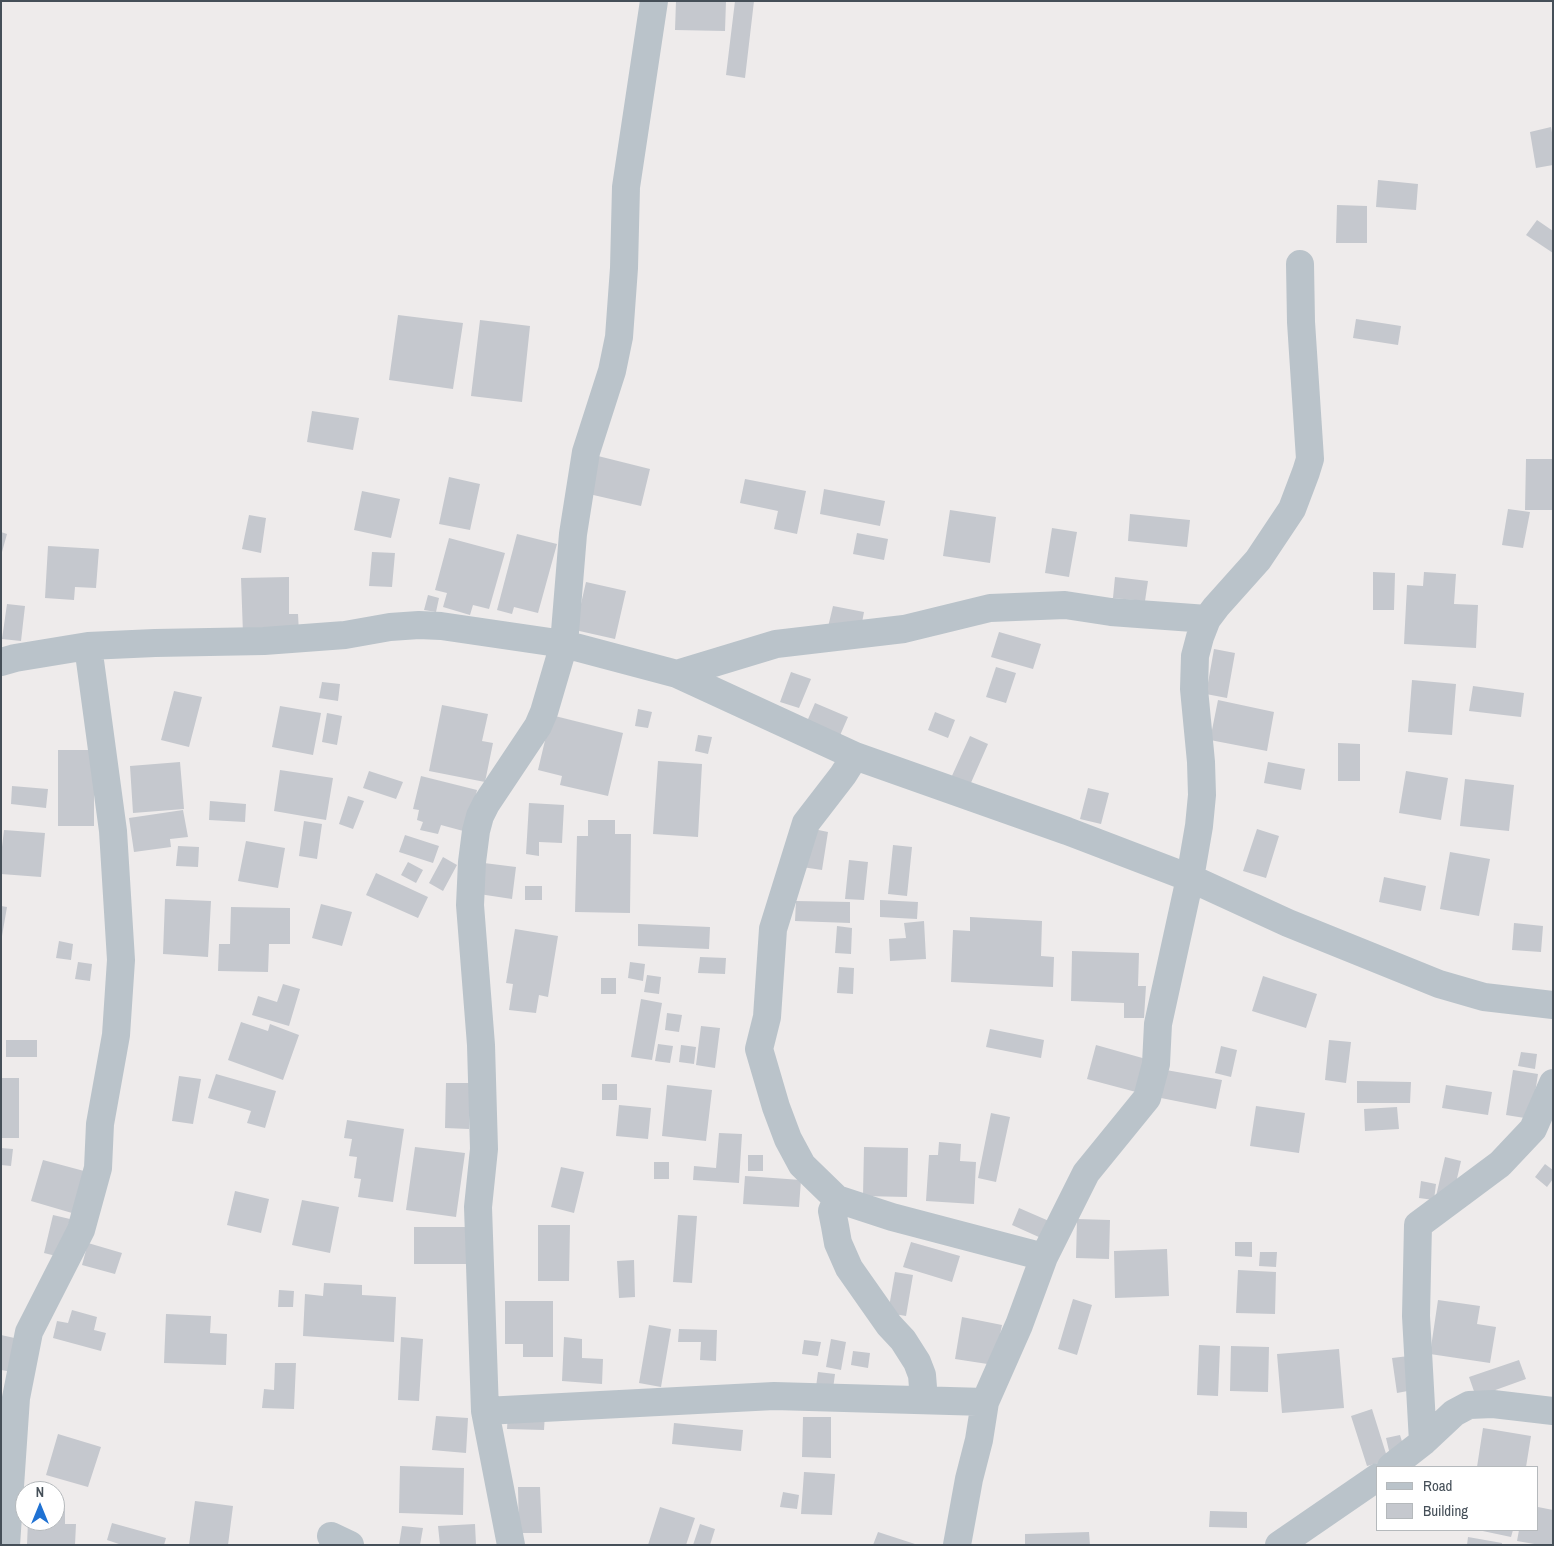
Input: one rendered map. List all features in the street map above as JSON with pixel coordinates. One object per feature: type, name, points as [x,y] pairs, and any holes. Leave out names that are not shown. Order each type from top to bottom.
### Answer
[{"type":"street","points":[[511,1545],[485,1411],[478,1207],[484,1150],[481,1045],[470,905],[472,862],[480,816],[538,726],[564,644],[573,534],[586,452],[612,371],[619,337],[624,268],[626,188],[654,1]]},
{"type":"street","points":[[957,1545],[985,1402],[1019,1325],[1044,1257],[1086,1173],[1147,1098],[1156,1064],[1158,1024],[1190,878],[1202,795],[1194,689],[1195,656],[1200,637],[1208,619],[1216,607],[1258,560],[1292,509],[1310,458],[1301,322],[1300,264]]},
{"type":"street","points":[[677,674],[776,644],[904,629],[990,608],[1065,605],[1112,612],[1208,619]]},
{"type":"street","points":[[1,662],[88,646],[155,642],[264,641],[345,635],[390,627],[419,625],[440,626],[564,644],[677,674],[855,756],[1067,831],[1190,878],[1288,923],[1439,984],[1484,997],[1553,1006]]},
{"type":"street","points":[[6,1545],[16,1398],[29,1332],[81,1230],[98,1168],[100,1124],[116,1035],[121,960],[114,831],[88,646]]},
{"type":"street","points":[[855,756],[843,775],[806,823],[773,929],[767,1017],[759,1049],[788,1139],[802,1165],[837,1199],[892,1217],[1044,1257]]},
{"type":"street","points":[[1423,1442],[1416,1316],[1418,1225],[1500,1164],[1533,1129],[1553,1083]]},
{"type":"street","points":[[837,1199],[832,1211],[838,1243],[849,1268],[889,1325],[903,1340],[917,1362],[922,1375],[924,1400]]},
{"type":"street","points":[[485,1411],[774,1396],[985,1402]]},
{"type":"street","points":[[1392,1466],[1423,1442],[1454,1413],[1469,1406],[1493,1404],[1553,1411]]},
{"type":"street","points":[[1279,1545],[1376,1478]]},
{"type":"building","points":[[676,1],[726,1],[725,31],[675,30]]},
{"type":"building","points":[[735,1],[754,1],[745,78],[726,75]]},
{"type":"building","points":[[1551,127],[1553,165],[1536,168],[1530,132]]},
{"type":"building","points":[[1378,180],[1418,184],[1416,210],[1376,207]]},
{"type":"building","points":[[1337,205],[1367,206],[1367,243],[1336,243]]},
{"type":"building","points":[[1537,220],[1553,231],[1553,253],[1526,235]]},
{"type":"building","points":[[398,315],[463,323],[453,389],[389,380]]},
{"type":"building","points":[[1356,319],[1401,326],[1398,345],[1353,338]]},
{"type":"building","points":[[480,320],[530,326],[522,402],[471,396]]},
{"type":"building","points":[[312,411],[359,418],[353,450],[307,442]]},
{"type":"building","points":[[598,456],[650,469],[641,506],[589,494]]},
{"type":"building","points":[[1526,459],[1553,459],[1553,510],[1525,510]]},
{"type":"building","points":[[449,477],[480,484],[470,530],[439,524]]},
{"type":"building","points":[[745,479],[806,491],[797,534],[774,529],[778,511],[740,503]]},
{"type":"building","points":[[824,489],[885,501],[880,526],[820,514]]},
{"type":"building","points":[[362,491],[400,499],[391,538],[354,530]]},
{"type":"building","points":[[1508,509],[1530,512],[1523,548],[1502,545]]},
{"type":"building","points":[[950,510],[996,517],[990,563],[943,556]]},
{"type":"building","points":[[1130,514],[1190,520],[1187,547],[1128,541]]},
{"type":"building","points":[[249,515],[266,518],[261,553],[242,549]]},
{"type":"building","points":[[1052,528],[1077,532],[1069,577],[1045,573]]},
{"type":"building","points":[[1,532],[7,534],[2,552],[1,552]]},
{"type":"building","points":[[857,533],[888,539],[884,560],[853,554]]},
{"type":"building","points":[[517,534],[557,544],[538,613],[514,607],[512,614],[497,610]]},
{"type":"building","points":[[449,538],[505,553],[489,609],[473,605],[470,615],[443,607],[447,593],[435,590]]},
{"type":"building","points":[[48,546],[99,549],[96,588],[75,587],[74,600],[45,598]]},
{"type":"building","points":[[372,552],[395,553],[392,587],[369,586]]},
{"type":"building","points":[[1373,572],[1395,573],[1394,610],[1373,610]]},
{"type":"building","points":[[1424,572],[1456,574],[1454,604],[1478,605],[1476,648],[1404,644],[1407,585],[1423,586]]},
{"type":"building","points":[[289,577],[289,614],[298,614],[299,633],[243,634],[241,578]]},
{"type":"building","points":[[1115,577],[1148,581],[1145,601],[1113,598]]},
{"type":"building","points":[[586,582],[626,591],[615,639],[575,630]]},
{"type":"building","points":[[428,595],[439,598],[436,612],[424,610]]},
{"type":"building","points":[[7,604],[25,606],[21,641],[2,639]]},
{"type":"building","points":[[833,606],[864,612],[860,633],[828,627]]},
{"type":"building","points":[[999,632],[1041,644],[1033,669],[991,657]]},
{"type":"building","points":[[1214,649],[1235,653],[1227,698],[1206,694]]},
{"type":"building","points":[[996,667],[1016,673],[1006,703],[986,697]]},
{"type":"building","points":[[791,672],[811,679],[799,708],[780,702]]},
{"type":"building","points":[[1412,680],[1456,684],[1452,735],[1408,732]]},
{"type":"building","points":[[322,682],[340,684],[338,701],[319,698]]},
{"type":"building","points":[[1473,686],[1524,693],[1521,717],[1469,711]]},
{"type":"building","points":[[174,691],[202,697],[189,747],[161,740]]},
{"type":"building","points":[[1218,700],[1274,712],[1267,751],[1210,740]]},
{"type":"building","points":[[815,703],[848,717],[838,740],[805,726]]},
{"type":"building","points":[[442,705],[488,714],[482,741],[493,743],[485,782],[429,771]]},
{"type":"building","points":[[280,706],[321,713],[313,755],[272,747]]},
{"type":"building","points":[[638,709],[652,712],[648,728],[635,726]]},
{"type":"building","points":[[935,712],[955,720],[948,738],[928,730]]},
{"type":"building","points":[[327,713],[342,716],[337,745],[322,742]]},
{"type":"building","points":[[551,715],[623,733],[608,796],[560,785],[562,776],[538,770]]},
{"type":"building","points":[[698,735],[712,737],[708,754],[695,751]]},
{"type":"building","points":[[970,736],[988,744],[970,785],[951,778]]},
{"type":"building","points":[[1338,743],[1360,744],[1360,781],[1338,781]]},
{"type":"building","points":[[58,750],[94,750],[94,826],[58,826]]},
{"type":"building","points":[[658,761],[702,764],[698,837],[653,834]]},
{"type":"building","points":[[180,762],[184,809],[133,813],[130,766]]},
{"type":"building","points":[[1268,762],[1305,769],[1301,790],[1264,783]]},
{"type":"building","points":[[280,770],[333,778],[326,820],[274,811]]},
{"type":"building","points":[[369,771],[403,782],[396,799],[363,788]]},
{"type":"building","points":[[1406,771],[1448,778],[1441,820],[1399,813]]},
{"type":"building","points":[[421,776],[477,790],[467,832],[441,825],[438,834],[420,830],[423,822],[417,820],[419,810],[413,809]]},
{"type":"building","points":[[1465,779],[1514,785],[1509,831],[1460,826]]},
{"type":"building","points":[[12,786],[48,789],[46,808],[11,804]]},
{"type":"building","points":[[1088,788],[1109,793],[1101,824],[1080,819]]},
{"type":"building","points":[[348,796],[364,801],[353,829],[339,824]]},
{"type":"building","points":[[210,801],[246,804],[245,822],[209,820]]},
{"type":"building","points":[[529,803],[564,805],[562,843],[539,842],[539,856],[526,854]]},
{"type":"building","points":[[183,810],[188,837],[170,839],[171,847],[134,852],[129,818]]},
{"type":"building","points":[[588,820],[615,820],[615,834],[631,834],[630,913],[575,912],[577,836],[588,836]]},
{"type":"building","points":[[304,821],[322,824],[317,859],[299,856]]},
{"type":"building","points":[[809,828],[828,832],[822,870],[802,867]]},
{"type":"building","points":[[1257,829],[1279,836],[1266,878],[1243,871]]},
{"type":"building","points":[[4,830],[45,833],[41,877],[1,874],[1,847]]},
{"type":"building","points":[[405,835],[439,846],[433,863],[399,852]]},
{"type":"building","points":[[246,841],[285,848],[278,888],[238,881]]},
{"type":"building","points":[[893,845],[912,847],[907,896],[888,894]]},
{"type":"building","points":[[178,846],[199,847],[198,867],[176,866]]},
{"type":"building","points":[[1450,852],[1490,859],[1479,916],[1440,909]]},
{"type":"building","points":[[443,857],[457,865],[443,891],[429,883]]},
{"type":"building","points":[[849,860],[868,862],[864,900],[845,899]]},
{"type":"building","points":[[408,862],[423,870],[416,883],[401,875]]},
{"type":"building","points":[[484,863],[516,867],[512,899],[479,894]]},
{"type":"building","points":[[376,873],[428,897],[418,918],[366,895]]},
{"type":"building","points":[[1384,877],[1426,886],[1421,911],[1379,902]]},
{"type":"building","points":[[525,886],[542,886],[542,900],[525,900]]},
{"type":"building","points":[[165,899],[211,901],[208,957],[163,954]]},
{"type":"building","points":[[880,900],[918,902],[917,919],[880,917]]},
{"type":"building","points":[[796,901],[850,902],[850,923],[795,921]]},
{"type":"building","points":[[321,904],[352,912],[342,946],[312,938]]},
{"type":"building","points":[[1,906],[7,907],[2,936],[1,936]]},
{"type":"building","points":[[231,907],[290,908],[290,944],[269,944],[268,972],[218,971],[219,944],[230,944]]},
{"type":"building","points":[[970,917],[1042,921],[1041,956],[1054,957],[1053,987],[951,982],[953,930],[970,931]]},
{"type":"building","points":[[924,921],[926,959],[890,961],[889,939],[906,938],[904,923]]},
{"type":"building","points":[[1514,923],[1543,926],[1541,952],[1512,950]]},
{"type":"building","points":[[638,924],[710,927],[709,949],[638,946]]},
{"type":"building","points":[[837,926],[852,928],[851,954],[835,953]]},
{"type":"building","points":[[515,929],[558,936],[548,997],[539,995],[536,1013],[509,1010],[513,984],[506,983]]},
{"type":"building","points":[[59,941],[73,944],[71,960],[56,958]]},
{"type":"building","points":[[1072,951],[1139,953],[1138,986],[1146,986],[1144,1018],[1124,1018],[1124,1003],[1071,1001]]},
{"type":"building","points":[[700,957],[726,958],[725,974],[698,973]]},
{"type":"building","points":[[78,962],[92,964],[90,981],[75,979]]},
{"type":"building","points":[[630,962],[645,964],[643,981],[628,978]]},
{"type":"building","points":[[839,967],[854,968],[853,994],[837,993]]},
{"type":"building","points":[[647,975],[661,977],[659,994],[644,992]]},
{"type":"building","points":[[1263,976],[1317,994],[1306,1028],[1252,1011]]},
{"type":"building","points":[[601,978],[616,978],[616,994],[601,994]]},
{"type":"building","points":[[283,984],[300,989],[289,1026],[252,1015],[258,996],[277,1002]]},
{"type":"building","points":[[641,999],[662,1003],[652,1060],[631,1057]]},
{"type":"building","points":[[667,1013],[682,1015],[679,1032],[665,1030]]},
{"type":"building","points":[[241,1022],[268,1031],[270,1024],[299,1035],[283,1080],[228,1060]]},
{"type":"building","points":[[701,1026],[720,1028],[715,1068],[696,1065]]},
{"type":"building","points":[[990,1029],[1044,1040],[1041,1058],[986,1047]]},
{"type":"building","points":[[6,1040],[37,1040],[37,1057],[6,1057]]},
{"type":"building","points":[[1329,1040],[1351,1042],[1346,1083],[1325,1080]]},
{"type":"building","points":[[658,1044],[673,1046],[670,1063],[655,1061]]},
{"type":"building","points":[[681,1045],[696,1047],[694,1064],[679,1062]]},
{"type":"building","points":[[1096,1045],[1146,1059],[1136,1092],[1087,1079]]},
{"type":"building","points":[[1221,1046],[1237,1050],[1231,1077],[1215,1073]]},
{"type":"building","points":[[1521,1052],[1537,1054],[1535,1069],[1518,1066]]},
{"type":"building","points":[[1166,1070],[1222,1080],[1216,1109],[1161,1098]]},
{"type":"building","points":[[1513,1070],[1538,1074],[1531,1119],[1506,1115]]},
{"type":"building","points":[[216,1074],[276,1091],[265,1128],[247,1123],[251,1111],[208,1098]]},
{"type":"building","points":[[179,1076],[201,1079],[193,1124],[172,1121]]},
{"type":"building","points":[[1,1078],[19,1078],[19,1138],[1,1138]]},
{"type":"building","points":[[1357,1081],[1411,1082],[1410,1103],[1357,1103]]},
{"type":"building","points":[[446,1083],[469,1083],[469,1129],[445,1128]]},
{"type":"building","points":[[602,1084],[617,1084],[617,1100],[602,1100]]},
{"type":"building","points":[[667,1085],[712,1090],[706,1141],[662,1136]]},
{"type":"building","points":[[1446,1085],[1492,1092],[1488,1115],[1442,1108]]},
{"type":"building","points":[[619,1105],[651,1108],[648,1139],[616,1136]]},
{"type":"building","points":[[1256,1106],[1305,1113],[1299,1153],[1250,1146]]},
{"type":"building","points":[[1397,1107],[1399,1129],[1365,1131],[1364,1109]]},
{"type":"building","points":[[991,1113],[1010,1117],[996,1182],[978,1178]]},
{"type":"building","points":[[347,1120],[404,1129],[393,1202],[358,1197],[361,1179],[354,1178],[357,1157],[349,1156],[352,1139],[344,1138]]},
{"type":"building","points":[[719,1133],[742,1134],[739,1183],[693,1180],[694,1166],[716,1168]]},
{"type":"building","points":[[939,1142],[961,1144],[960,1161],[976,1162],[974,1204],[926,1201],[929,1155],[938,1155]]},
{"type":"building","points":[[415,1147],[465,1153],[456,1217],[406,1210]]},
{"type":"building","points":[[864,1147],[908,1148],[907,1197],[863,1196]]},
{"type":"building","points":[[1,1148],[13,1149],[11,1166],[1,1165]]},
{"type":"building","points":[[748,1155],[763,1155],[763,1171],[748,1171]]},
{"type":"building","points":[[1445,1157],[1461,1161],[1450,1209],[1434,1205]]},
{"type":"building","points":[[43,1160],[84,1171],[72,1213],[31,1201]]},
{"type":"building","points":[[654,1162],[669,1162],[669,1179],[654,1179]]},
{"type":"building","points":[[1545,1164],[1553,1170],[1553,1179],[1547,1187],[1535,1177]]},
{"type":"building","points":[[561,1167],[584,1172],[574,1213],[551,1207]]},
{"type":"building","points":[[745,1176],[801,1180],[799,1207],[743,1204]]},
{"type":"building","points":[[1421,1181],[1436,1184],[1434,1200],[1419,1198]]},
{"type":"building","points":[[235,1191],[269,1199],[261,1233],[227,1225]]},
{"type":"building","points":[[302,1200],[339,1207],[330,1253],[292,1245]]},
{"type":"building","points":[[1019,1208],[1049,1221],[1041,1238],[1012,1225]]},
{"type":"building","points":[[53,1215],[70,1219],[60,1257],[44,1253]]},
{"type":"building","points":[[678,1215],[697,1216],[692,1283],[673,1282]]},
{"type":"building","points":[[1077,1219],[1110,1220],[1109,1259],[1076,1258]]},
{"type":"building","points":[[538,1225],[570,1225],[569,1281],[538,1281]]},
{"type":"building","points":[[414,1227],[469,1227],[469,1264],[414,1264]]},
{"type":"building","points":[[911,1242],[960,1256],[952,1282],[903,1267]]},
{"type":"building","points":[[1235,1242],[1252,1242],[1252,1257],[1235,1256]]},
{"type":"building","points":[[88,1243],[122,1253],[115,1274],[82,1265]]},
{"type":"building","points":[[1167,1249],[1169,1296],[1115,1298],[1114,1251]]},
{"type":"building","points":[[1260,1252],[1277,1252],[1276,1267],[1259,1266]]},
{"type":"building","points":[[634,1260],[635,1297],[619,1298],[617,1261]]},
{"type":"building","points":[[1238,1270],[1276,1272],[1275,1314],[1236,1313]]},
{"type":"building","points":[[895,1272],[913,1275],[906,1316],[888,1313]]},
{"type":"building","points":[[324,1283],[362,1285],[362,1295],[396,1297],[394,1342],[303,1336],[305,1294],[323,1296]]},
{"type":"building","points":[[279,1290],[294,1291],[293,1307],[278,1307]]},
{"type":"building","points":[[1073,1299],[1092,1305],[1077,1355],[1058,1349]]},
{"type":"building","points":[[1438,1300],[1480,1306],[1477,1324],[1496,1327],[1490,1363],[1430,1354]]},
{"type":"building","points":[[505,1301],[553,1301],[553,1357],[523,1357],[523,1344],[505,1344]]},
{"type":"building","points":[[72,1310],[97,1317],[94,1330],[106,1333],[101,1351],[53,1338],[57,1321],[68,1323]]},
{"type":"building","points":[[166,1314],[211,1316],[210,1333],[227,1334],[226,1365],[164,1363]]},
{"type":"building","points":[[962,1317],[1002,1325],[994,1365],[955,1359]]},
{"type":"building","points":[[649,1325],[671,1329],[661,1387],[639,1383]]},
{"type":"building","points":[[679,1329],[717,1330],[716,1361],[700,1360],[701,1342],[678,1342]]},
{"type":"building","points":[[1,1335],[19,1339],[13,1372],[1,1370]]},
{"type":"building","points":[[401,1337],[423,1339],[419,1401],[398,1400]]},
{"type":"building","points":[[564,1337],[582,1339],[582,1358],[603,1359],[602,1384],[562,1381]]},
{"type":"building","points":[[831,1339],[846,1342],[841,1370],[826,1367]]},
{"type":"building","points":[[804,1340],[821,1342],[818,1356],[802,1354]]},
{"type":"building","points":[[1199,1345],[1220,1346],[1218,1396],[1197,1395]]},
{"type":"building","points":[[1231,1346],[1269,1347],[1268,1392],[1230,1391]]},
{"type":"building","points":[[1339,1349],[1344,1408],[1282,1413],[1277,1354]]},
{"type":"building","points":[[853,1351],[870,1353],[868,1368],[851,1365]]},
{"type":"building","points":[[1409,1356],[1413,1390],[1397,1393],[1392,1358]]},
{"type":"building","points":[[1519,1360],[1526,1379],[1476,1397],[1469,1377]]},
{"type":"building","points":[[275,1363],[296,1363],[294,1409],[262,1408],[264,1389],[274,1390]]},
{"type":"building","points":[[818,1372],[835,1374],[833,1389],[816,1387]]},
{"type":"building","points":[[1372,1409],[1388,1460],[1367,1466],[1351,1416]]},
{"type":"building","points":[[508,1412],[545,1413],[544,1430],[507,1429]]},
{"type":"building","points":[[436,1416],[468,1418],[466,1453],[432,1450]]},
{"type":"building","points":[[803,1417],[831,1417],[831,1458],[802,1457]]},
{"type":"building","points":[[674,1423],[743,1430],[741,1451],[672,1444]]},
{"type":"building","points":[[1483,1428],[1531,1436],[1526,1466],[1477,1466]]},
{"type":"building","points":[[58,1434],[101,1447],[88,1487],[46,1475]]},
{"type":"building","points":[[1400,1435],[1405,1451],[1390,1455],[1386,1438]]},
{"type":"building","points":[[400,1466],[464,1468],[463,1515],[399,1513]]},
{"type":"building","points":[[804,1472],[835,1474],[832,1515],[801,1514]]},
{"type":"building","points":[[518,1487],[540,1487],[542,1533],[519,1533]]},
{"type":"building","points":[[783,1492],[799,1495],[797,1509],[780,1507]]},
{"type":"building","points":[[195,1501],[233,1506],[228,1545],[189,1545]]},
{"type":"building","points":[[660,1507],[695,1518],[686,1545],[648,1545]]},
{"type":"building","points":[[1539,1507],[1553,1510],[1553,1545],[1517,1541],[1519,1531],[1539,1531]]},
{"type":"building","points":[[1210,1511],[1247,1512],[1247,1528],[1209,1527]]},
{"type":"building","points":[[112,1523],[166,1538],[164,1545],[122,1545],[107,1540]]},
{"type":"building","points":[[65,1524],[76,1524],[75,1545],[27,1545],[28,1531],[65,1531]]},
{"type":"building","points":[[475,1524],[476,1545],[440,1545],[438,1526]]},
{"type":"building","points":[[700,1524],[715,1529],[710,1545],[693,1545]]},
{"type":"building","points":[[402,1526],[423,1528],[420,1545],[399,1545]]},
{"type":"building","points":[[1483,1531],[1513,1531],[1511,1537]]},
{"type":"building","points":[[878,1532],[915,1544],[915,1545],[873,1545]]},
{"type":"building","points":[[1089,1532],[1090,1545],[1025,1545],[1025,1534]]},
{"type":"building","points":[[1468,1537],[1502,1543],[1502,1545],[1467,1545]]}]
